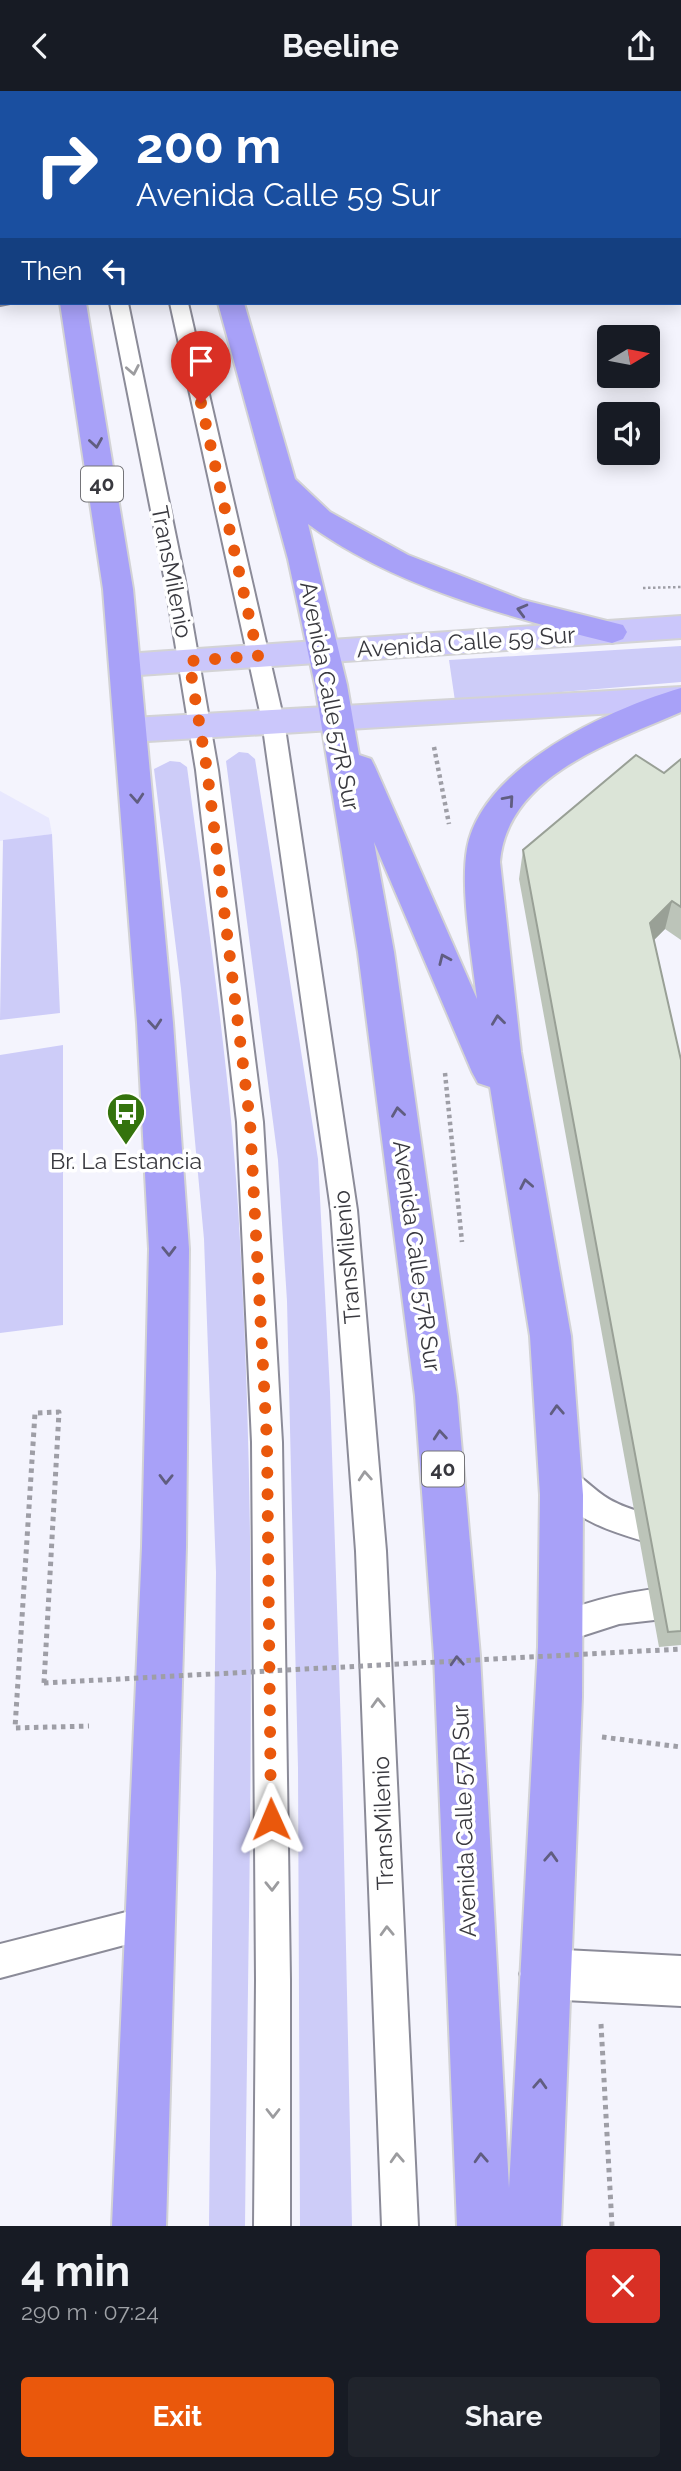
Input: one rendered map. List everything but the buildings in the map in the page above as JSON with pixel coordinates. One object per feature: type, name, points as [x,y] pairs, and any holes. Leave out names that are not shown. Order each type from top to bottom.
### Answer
[{"type":"highway","name":"40","points":[[73,305],[114,560],[132,730],[169,1249],[164,1547],[139,2226]]},
{"type":"highway","name":"Avenida Calle 57R Sur","points":[[232,305],[281,483],[324,652],[337,717],[376,952],[437,1408],[457,1656],[484,2226]]},
{"type":"highway","points":[[281,483],[320,519],[397,562],[515,608],[612,632]]},
{"type":"highway","points":[[534,2226],[560,1628],[560,1478],[549,1325],[499,1024],[484,873],[485,844],[493,821],[507,799],[547,765],[577,746],[681,698]]},
{"type":"highway","points":[[337,717],[465,1006],[516,1135]]},
{"type":"main road","name":"Avenida Calle 59 Sur","points":[[125,665],[681,627]]},
{"type":"main road","points":[[132,730],[681,698]]},
{"type":"street","points":[[545,1974],[681,1981]]},
{"type":"lane","name":"TransMilenio","points":[[119,305],[200,726],[250,1122],[267,1442],[274,1980],[272,2226]]},
{"type":"lane","name":"TransMilenio","points":[[179,305],[273,721],[346,1224],[371,1551],[400,2226]]},
{"type":"lane","points":[[560,1478],[594,1507],[622,1521],[681,1536]]},
{"type":"lane","points":[[560,1628],[594,1613],[630,1604],[681,1602]]},
{"type":"lane","points":[[0,1961],[150,1923]]},
{"type":"path","points":[[643,588],[681,587]]},
{"type":"path","points":[[89,1726],[15,1728],[35,1413],[59,1412],[44,1683],[681,1649]]},
{"type":"path","points":[[598,1736],[681,1747]]},
{"type":"shaded area","points":[[681,646],[681,682],[455,701],[449,660]]},
{"type":"shaded area","points":[[239,752],[248,753],[255,759],[318,1159],[330,1392],[342,1761],[352,2226],[300,2226],[298,1768],[287,1301],[278,1160],[226,761]]},
{"type":"shaded area","points":[[170,761],[180,762],[187,767],[225,1063],[240,1241],[246,1364],[251,1610],[245,2226],[209,2226],[216,1572],[204,1239],[181,989],[154,769]]},
{"type":"shaded area","points":[[0,791],[49,818],[52,834],[0,841]]},
{"type":"shaded area","points":[[52,834],[60,1013],[0,1020],[3,840]]},
{"type":"shaded area","points":[[63,1045],[63,1325],[0,1333],[0,1055]]},
{"type":"place","name":"Br. La Estancia","points":[[126,1146]]},
{"type":"route","points":[[201,403],[258,656],[189,661],[207,770],[250,1122],[267,1442],[271,1819]]}]
